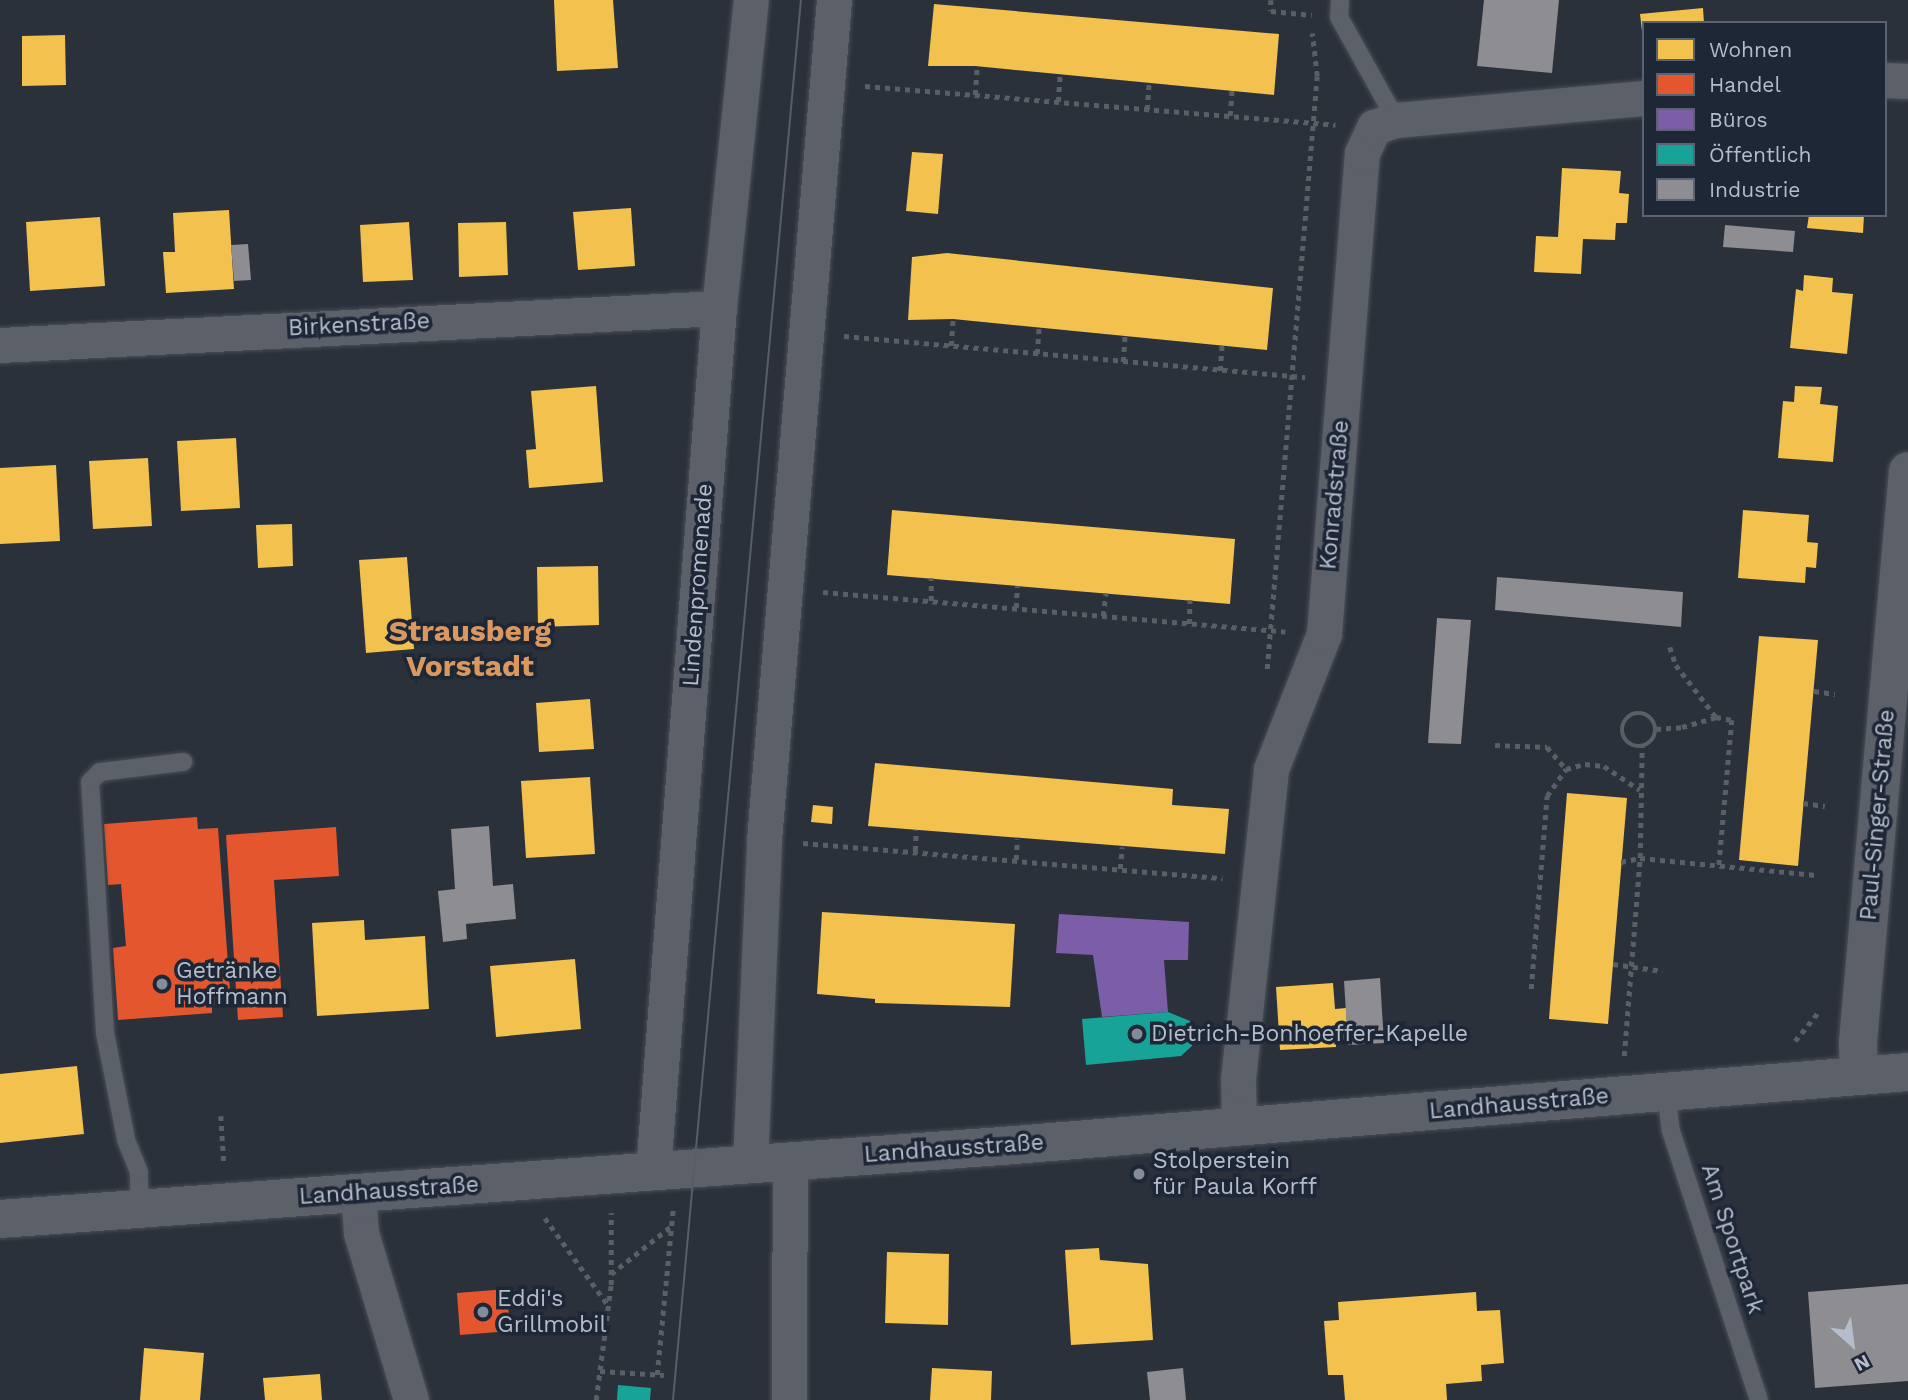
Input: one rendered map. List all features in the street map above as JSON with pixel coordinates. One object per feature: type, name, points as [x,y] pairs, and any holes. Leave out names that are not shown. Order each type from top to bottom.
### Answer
[{"type":"street","name":"Lindenpromenade","points":[[653,1171],[719,308],[751,0]]},
{"type":"street","points":[[750,1164],[764,840],[809,334],[834,0]]},
{"type":"street","points":[[1887,80],[1908,81]]},
{"type":"street","points":[[1385,123],[1642,98]]},
{"type":"street","name":"Konradstraße","points":[[1238,1126],[1238,1079],[1271,769],[1324,634],[1362,153],[1385,123]]},
{"type":"street","name":"Birkenstraße","points":[[0,345],[719,308]]},
{"type":"street","name":"Paul-Singer-Straße","points":[[1859,1076],[1858,1042],[1908,471]]},
{"type":"street","name":"Landhausstraße","points":[[0,1219],[790,1162],[1908,1072]]},
{"type":"street","points":[[789,1400],[790,1162]]},
{"type":"street","points":[[358,1193],[361,1233],[411,1400]]},
{"type":"lane","points":[[1339,9],[1385,123]]},
{"type":"lane","points":[[140,1210],[139,1172],[125,1139],[105,1033],[90,782],[100,772],[183,762]]},
{"type":"lane","name":"Am Sportpark","points":[[1666,1092],[1671,1130],[1759,1400]]},
{"type":"path","points":[[1271,0],[1271,11],[1311,15],[1339,9]]},
{"type":"path","points":[[1266,672],[1317,76],[1311,15]]},
{"type":"path","points":[[975,95],[977,67]]},
{"type":"path","points":[[1058,102],[1059,74]]},
{"type":"path","points":[[1147,110],[1149,82]]},
{"type":"path","points":[[827,83],[1312,123],[1385,123]]},
{"type":"path","points":[[1230,116],[1232,89]]},
{"type":"path","points":[[951,346],[953,319]]},
{"type":"path","points":[[1037,354],[1039,327]]},
{"type":"path","points":[[809,334],[1345,380]]},
{"type":"path","points":[[1124,362],[1125,335]]},
{"type":"path","points":[[1220,370],[1222,344]]},
{"type":"path","points":[[931,578],[931,601]]},
{"type":"path","points":[[1016,608],[1017,586]]},
{"type":"path","points":[[785,589],[1324,634]]},
{"type":"path","points":[[1103,616],[1106,593]]},
{"type":"path","points":[[1189,624],[1190,600]]},
{"type":"path","points":[[1670,647],[1676,665],[1716,717]]},
{"type":"path","points":[[1814,691],[1835,694]]},
{"type":"path","points":[[1642,746],[1626,741],[1622,731],[1626,720],[1635,713],[1646,715],[1656,729]]},
{"type":"path","points":[[1624,1060],[1640,858],[1642,746],[1656,729],[1682,727],[1716,717],[1732,720],[1719,867]]},
{"type":"path","points":[[1495,745],[1547,747],[1566,769]]},
{"type":"path","points":[[1566,769],[1604,766],[1640,790]]},
{"type":"path","points":[[1531,989],[1548,796],[1566,769]]},
{"type":"path","points":[[1803,803],[1825,806]]},
{"type":"path","points":[[915,851],[916,830]]},
{"type":"path","points":[[1016,860],[1017,839]]},
{"type":"path","points":[[764,840],[1259,881]]},
{"type":"path","points":[[1119,869],[1122,847]]},
{"type":"path","points":[[1621,862],[1640,858],[1818,875]]},
{"type":"path","points":[[1613,964],[1663,971]]},
{"type":"path","points":[[1790,1047],[1819,1013],[1821,1000]]},
{"type":"path","points":[[220,1116],[224,1165]]},
{"type":"path","points":[[657,1375],[673,1207]]},
{"type":"path","points":[[596,1400],[611,1274],[611,1212]]},
{"type":"path","points":[[545,1217],[608,1306]]},
{"type":"path","points":[[611,1274],[671,1227]]},
{"type":"path","points":[[600,1371],[664,1375]]},
{"type":"building: Wohnen","points":[[554,0],[613,0],[618,68],[557,71]]},
{"type":"building: Wohnen","points":[[934,4],[1279,34],[1274,95],[975,66],[928,66]]},
{"type":"building: Wohnen","points":[[1703,8],[1704,21],[1642,21],[1642,31],[1640,14]]},
{"type":"building: Wohnen","points":[[65,35],[66,85],[22,86],[22,36]]},
{"type":"building: Wohnen","points":[[912,152],[943,154],[938,214],[906,211]]},
{"type":"building: Wohnen","points":[[1562,168],[1621,171],[1619,193],[1629,194],[1627,223],[1616,223],[1615,240],[1583,239],[1581,274],[1534,272],[1536,236],[1558,237]]},
{"type":"building: Wohnen","points":[[631,208],[635,266],[578,270],[573,212]]},
{"type":"building: Wohnen","points":[[229,210],[234,289],[166,293],[163,252],[175,252],[173,213]]},
{"type":"building: Wohnen","points":[[100,217],[105,286],[30,291],[26,222]]},
{"type":"building: Wohnen","points":[[1809,217],[1864,217],[1863,233],[1807,228]]},
{"type":"building: Wohnen","points":[[409,222],[413,280],[363,282],[360,225]]},
{"type":"building: Wohnen","points":[[506,222],[508,275],[459,277],[458,223]]},
{"type":"building: Wohnen","points":[[947,253],[1273,288],[1267,350],[953,319],[908,320],[912,257]]},
{"type":"building: Wohnen","points":[[1804,275],[1833,278],[1832,292],[1853,294],[1847,354],[1790,348],[1796,289],[1803,291]]},
{"type":"building: Wohnen","points":[[596,386],[603,482],[529,488],[526,450],[536,449],[531,391]]},
{"type":"building: Wohnen","points":[[1795,386],[1822,387],[1820,404],[1838,406],[1833,462],[1778,458],[1783,401],[1794,402]]},
{"type":"building: Wohnen","points":[[236,438],[240,508],[181,511],[177,441]]},
{"type":"building: Wohnen","points":[[148,458],[152,526],[93,529],[89,461]]},
{"type":"building: Wohnen","points":[[56,465],[60,541],[0,544],[0,468]]},
{"type":"building: Wohnen","points":[[892,510],[1235,539],[1230,604],[887,575]]},
{"type":"building: Wohnen","points":[[1743,510],[1809,515],[1807,542],[1818,543],[1816,568],[1806,567],[1805,583],[1738,578]]},
{"type":"building: Wohnen","points":[[292,524],[293,566],[258,568],[256,525]]},
{"type":"building: Wohnen","points":[[407,557],[414,649],[366,653],[359,560]]},
{"type":"building: Wohnen","points":[[598,566],[599,625],[538,627],[537,567]]},
{"type":"building: Wohnen","points":[[1759,636],[1818,640],[1798,866],[1739,860]]},
{"type":"building: Wohnen","points":[[590,699],[594,749],[539,752],[536,703]]},
{"type":"building: Wohnen","points":[[875,763],[1173,789],[1172,805],[1229,809],[1225,854],[868,826]]},
{"type":"building: Wohnen","points":[[590,777],[595,854],[526,858],[521,781]]},
{"type":"building: Wohnen","points":[[1567,793],[1627,798],[1608,1024],[1549,1019]]},
{"type":"building: Wohnen","points":[[813,805],[833,807],[832,824],[811,822]]},
{"type":"building: Wohnen","points":[[822,912],[1015,924],[1010,1007],[875,1003],[875,999],[817,994]]},
{"type":"building: Wohnen","points":[[364,920],[365,940],[425,936],[429,1009],[317,1016],[312,923]]},
{"type":"building: Wohnen","points":[[575,959],[581,1029],[496,1037],[490,966]]},
{"type":"building: Wohnen","points":[[1333,983],[1335,1009],[1346,1008],[1348,1039],[1336,1040],[1336,1047],[1280,1050],[1276,987]]},
{"type":"building: Wohnen","points":[[77,1066],[84,1134],[0,1143],[0,1074]]},
{"type":"building: Wohnen","points":[[1099,1248],[1100,1260],[1148,1264],[1153,1340],[1071,1345],[1065,1250]]},
{"type":"building: Wohnen","points":[[887,1252],[949,1254],[948,1325],[885,1323]]},
{"type":"building: Wohnen","points":[[1476,1292],[1477,1311],[1500,1310],[1504,1363],[1481,1365],[1482,1381],[1446,1384],[1447,1400],[1345,1400],[1343,1375],[1328,1375],[1324,1321],[1339,1320],[1338,1302]]},
{"type":"building: Wohnen","points":[[144,1348],[204,1353],[200,1400],[140,1400]]},
{"type":"building: Wohnen","points":[[932,1368],[992,1371],[991,1400],[930,1400]]},
{"type":"building: Wohnen","points":[[320,1374],[322,1400],[265,1400],[263,1378]]},
{"type":"building: Handel","points":[[197,817],[198,829],[218,828],[231,1004],[212,1006],[212,1013],[118,1020],[113,948],[126,946],[121,884],[108,885],[104,824]]},
{"type":"building: Handel","points":[[336,827],[339,876],[274,880],[283,1017],[238,1020],[226,835]]},
{"type":"building: Handel","name":"Eddi's Grillmobil","points":[[507,1289],[510,1331],[460,1335],[457,1293]]},
{"type":"building: Büros","points":[[1059,914],[1189,922],[1188,960],[1164,960],[1168,1012],[1102,1017],[1093,955],[1056,953]]},
{"type":"building: Öffentlich","name":"Dietrich-Bonhoeffer-Kapelle","points":[[1168,1012],[1190,1021],[1192,1046],[1181,1056],[1086,1065],[1082,1019]]},
{"type":"building: Öffentlich","points":[[618,1385],[651,1388],[650,1400],[617,1400]]},
{"type":"building: Industrie","points":[[1484,0],[1559,0],[1552,73],[1477,66]]},
{"type":"building: Industrie","points":[[1725,225],[1795,231],[1793,252],[1723,247]]},
{"type":"building: Industrie","points":[[248,244],[251,280],[234,281],[231,245]]},
{"type":"building: Industrie","points":[[1497,577],[1683,592],[1681,627],[1495,610]]},
{"type":"building: Industrie","points":[[1437,618],[1471,620],[1461,744],[1428,743]]},
{"type":"building: Industrie","points":[[489,826],[493,886],[513,884],[516,919],[466,924],[467,939],[443,942],[438,891],[455,889],[451,829]]},
{"type":"building: Industrie","points":[[1380,978],[1384,1043],[1348,1045],[1344,981]]},
{"type":"building: Industrie","points":[[1908,1284],[1908,1381],[1815,1388],[1808,1292]]},
{"type":"building: Industrie","points":[[1183,1368],[1186,1400],[1150,1400],[1147,1372]]},
{"type":"tram line","points":[[673,1400],[801,0]]},
{"type":"place","name":"Getränke Hoffmann","points":[[162,984]]},
{"type":"place","name":"Dietrich-Bonhoeffer-Kapelle","points":[[1137,1034]]},
{"type":"place","name":"Stolperstein für Paula Korff","points":[[1139,1174]]},
{"type":"place","name":"Eddi's Grillmobil","points":[[483,1312]]},
{"type":"district","name":"Strausberg Vorstadt","points":[[470,648]]}]
